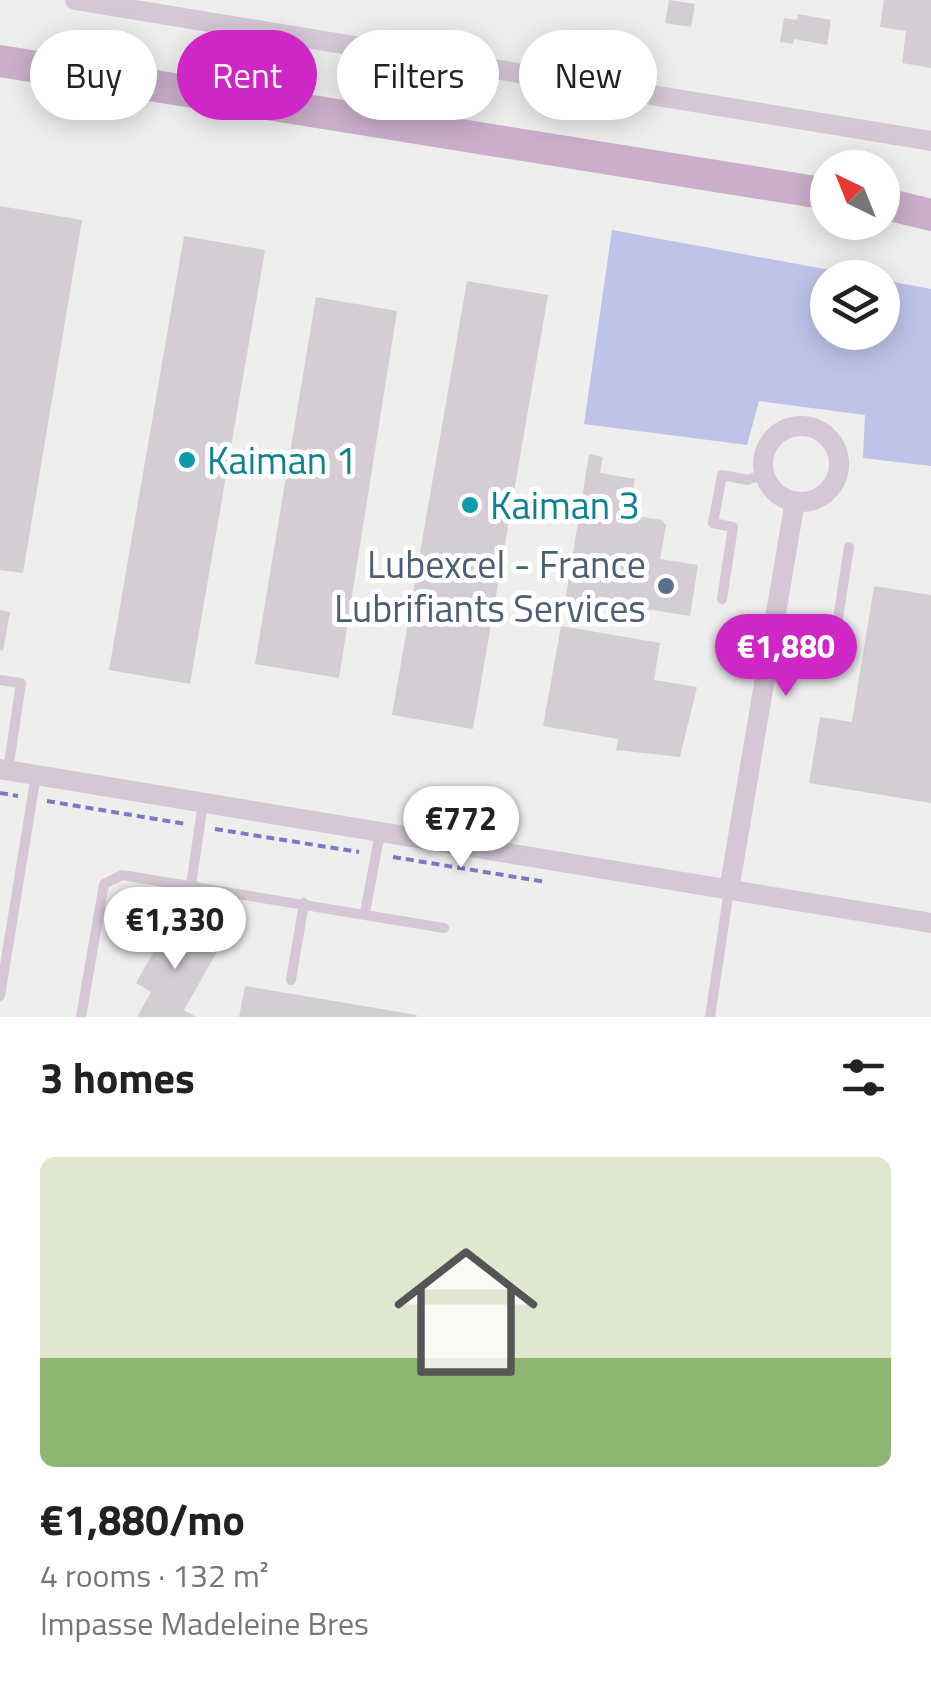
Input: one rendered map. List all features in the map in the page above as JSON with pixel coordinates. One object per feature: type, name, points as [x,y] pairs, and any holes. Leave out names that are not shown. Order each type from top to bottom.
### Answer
[{"type":"main road","points":[[0,60],[810,191]]},
{"type":"main road","points":[[900,205],[931,206]]},
{"type":"main road","points":[[900,207],[931,215]]},
{"type":"street","points":[[75,0],[931,142]]},
{"type":"street","points":[[808,426],[827,436],[838,454],[837,475],[825,493],[794,501],[775,492],[764,474],[765,452],[770,442],[786,429],[808,426]]},
{"type":"street","points":[[730,890],[794,501]]},
{"type":"street","points":[[4,770],[931,923]]},
{"type":"lane","points":[[722,599],[733,527],[713,523],[722,475],[748,480],[764,474]]},
{"type":"lane","points":[[769,654],[831,664],[849,547]]},
{"type":"lane","points":[[0,680],[21,683],[4,770]]},
{"type":"lane","points":[[0,996],[36,775]]},
{"type":"lane","points":[[191,885],[204,803]]},
{"type":"lane","points":[[365,913],[380,832]]},
{"type":"lane","points":[[81,1017],[104,884],[122,875],[444,928]]},
{"type":"lane","points":[[710,1017],[730,890]]},
{"type":"lane","points":[[291,980],[304,904]]},
{"type":"path","points":[[0,794],[551,883]]},
{"type":"shaded area","points":[[612,230],[810,266],[810,350],[900,350],[900,283],[931,289],[931,466],[863,458],[865,415],[759,401],[747,445],[584,424]]},
{"type":"building","points":[[669,0],[695,4],[691,27],[665,23]]},
{"type":"building","points":[[884,0],[931,0],[931,68],[902,63],[906,31],[880,27]]},
{"type":"building","points":[[798,14],[831,20],[827,45],[794,39],[793,44],[780,42],[784,18],[797,20]]},
{"type":"building","points":[[0,206],[82,220],[23,573],[0,570]]},
{"type":"building","name":"Kaiman 1","points":[[184,236],[265,250],[190,684],[109,670]]},
{"type":"building","name":"Kaiman 3","points":[[467,281],[548,295],[473,729],[392,715]]},
{"type":"building","points":[[316,297],[397,311],[339,678],[255,664]]},
{"type":"building","points":[[589,454],[603,457],[600,473],[635,479],[629,515],[662,520],[666,525],[660,559],[698,565],[690,616],[614,604],[613,609],[565,602]]},
{"type":"building","points":[[874,586],[931,595],[931,803],[809,783],[820,717],[852,722]]},
{"type":"building","points":[[0,610],[10,612],[3,651],[0,650]]},
{"type":"building","points":[[561,626],[660,643],[654,680],[697,687],[680,757],[616,750],[618,739],[543,726]]},
{"type":"building","points":[[171,921],[219,948],[184,1010],[196,1017],[137,1017],[151,992],[136,983]]},
{"type":"building","points":[[245,986],[417,1015],[239,1017]]},
{"type":"place","name":"Kaiman 1","points":[[187,460]]},
{"type":"place","name":"Kaiman 3","points":[[470,505]]},
{"type":"place","name":"Lubexcel - France Lubrifiants Services","points":[[666,586]]}]
